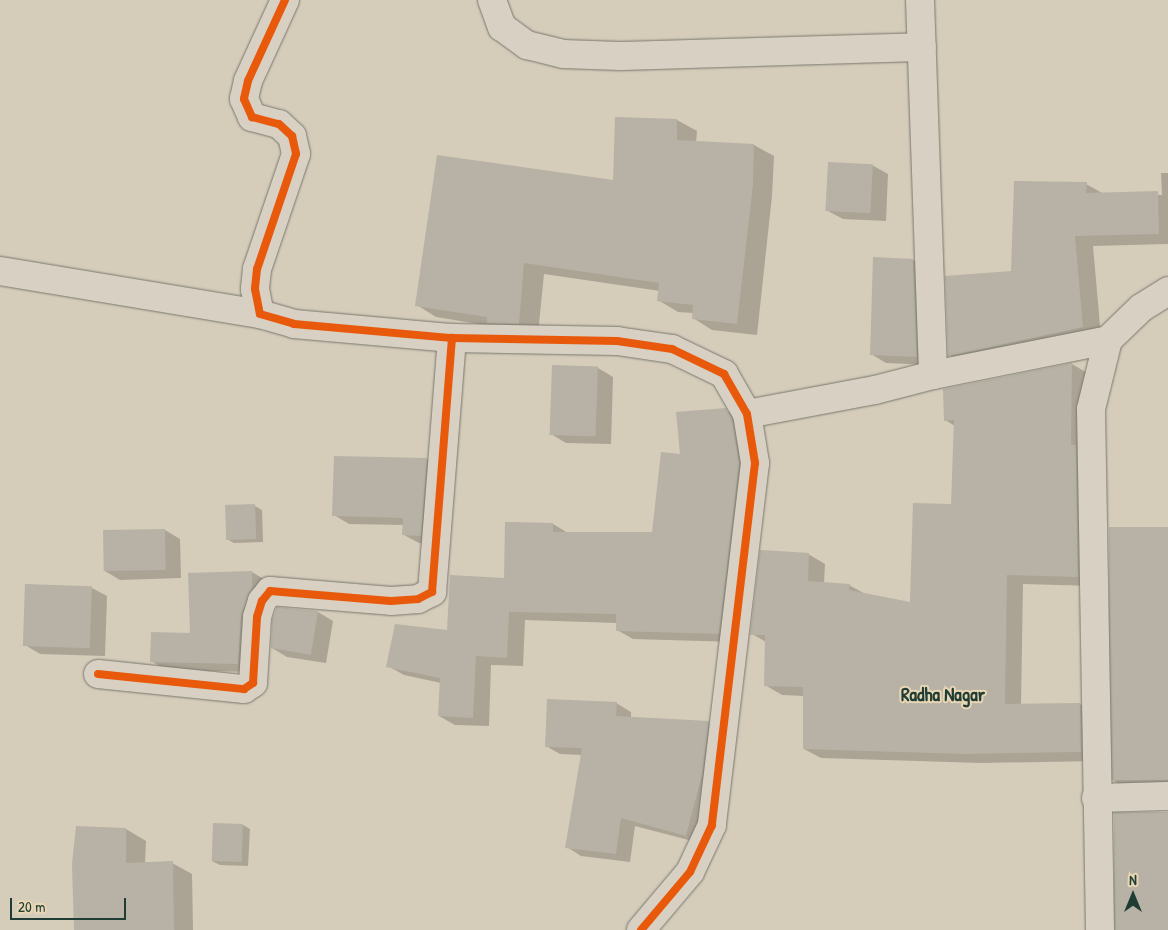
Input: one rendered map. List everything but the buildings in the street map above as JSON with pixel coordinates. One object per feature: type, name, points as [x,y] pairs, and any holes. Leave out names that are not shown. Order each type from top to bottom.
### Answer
[{"type":"street","points":[[260,314],[255,289],[257,269],[296,154],[292,136],[279,124],[252,117],[244,99],[248,81],[286,0]]},
{"type":"street","points":[[492,0],[502,27],[527,45],[563,54],[620,56],[922,47]]},
{"type":"street","points":[[920,0],[933,375]]},
{"type":"street","points":[[0,271],[260,314],[294,324],[452,338],[618,341],[672,349],[724,374],[747,414],[755,463],[712,825],[690,872],[641,930]]},
{"type":"street","points":[[1100,930],[1096,798],[1091,409],[1108,340],[1141,308],[1168,291]]},
{"type":"street","points":[[98,674],[244,689],[253,683],[257,617],[262,601],[270,592],[285,590],[390,601],[418,599],[432,592],[452,338]]},
{"type":"street","points":[[747,414],[874,390],[933,375],[1108,340]]},
{"type":"street","points":[[1096,798],[1168,796]]},
{"type":"cycle path","points":[[285,0],[248,81],[244,99],[252,117],[279,124],[292,136],[296,154],[257,269],[255,289],[260,314],[294,324],[452,338],[617,341],[672,349],[724,374],[747,414],[755,463],[712,825],[690,872],[641,930]]},
{"type":"cycle path","points":[[98,674],[244,689],[253,683],[257,617],[262,601],[270,591],[391,601],[418,599],[432,592],[452,338]]},
{"type":"district","name":"Radha Nagar","points":[[943,695]]}]
